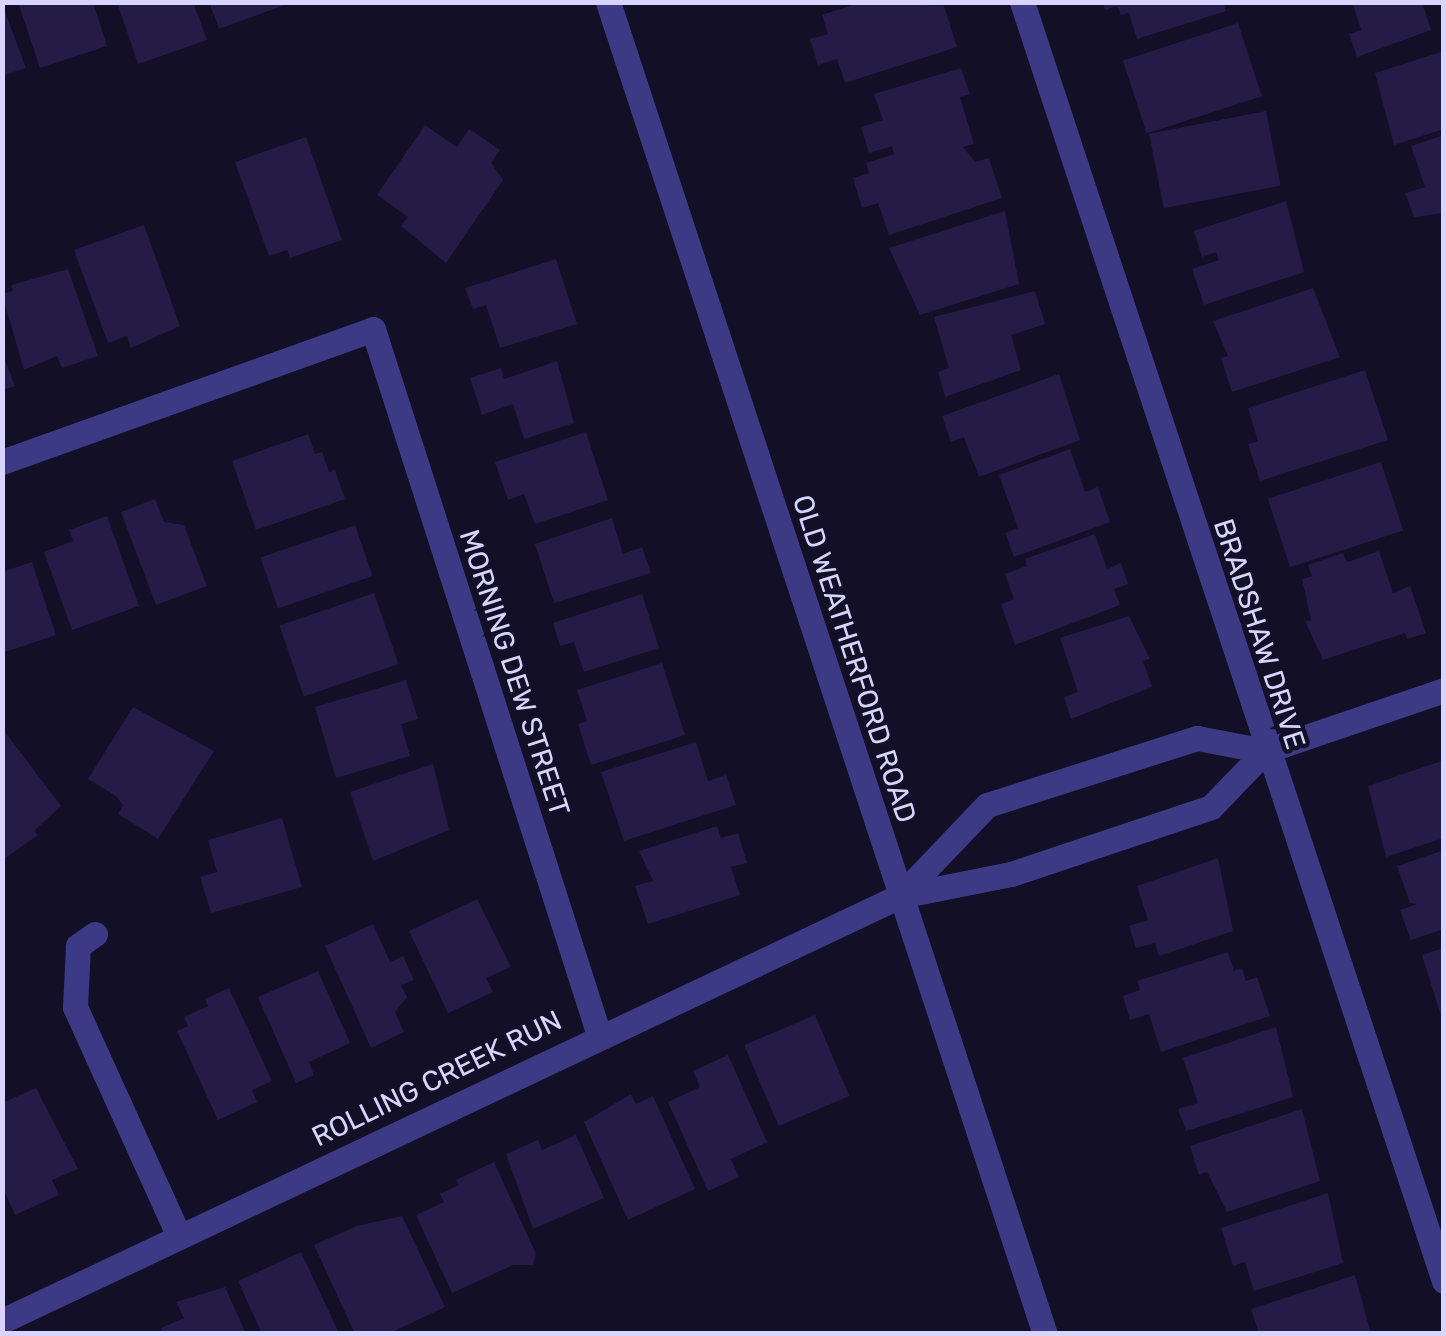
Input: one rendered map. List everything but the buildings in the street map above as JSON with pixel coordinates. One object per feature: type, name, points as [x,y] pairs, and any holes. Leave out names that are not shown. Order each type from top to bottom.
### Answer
[{"type":"street","name":"OLD WEATHERFORD ROAD","points":[[608,2],[1044,1334]]},
{"type":"street","name":"BRADSHAW DRIVE","points":[[1022,2],[1265,751],[1444,1281]]},
{"type":"street","name":"MORNING DEW STREET","points":[[2,462],[373,329],[598,1035]]},
{"type":"street","points":[[900,896],[1011,874],[1210,807],[1265,751],[1444,690]]},
{"type":"street","points":[[900,896],[987,805],[1197,738],[1265,751]]},
{"type":"street","name":"ROLLING CREEK RUN","points":[[2,1321],[598,1035],[900,896]]},
{"type":"street","points":[[95,934],[78,946],[75,1007],[178,1236]]}]
